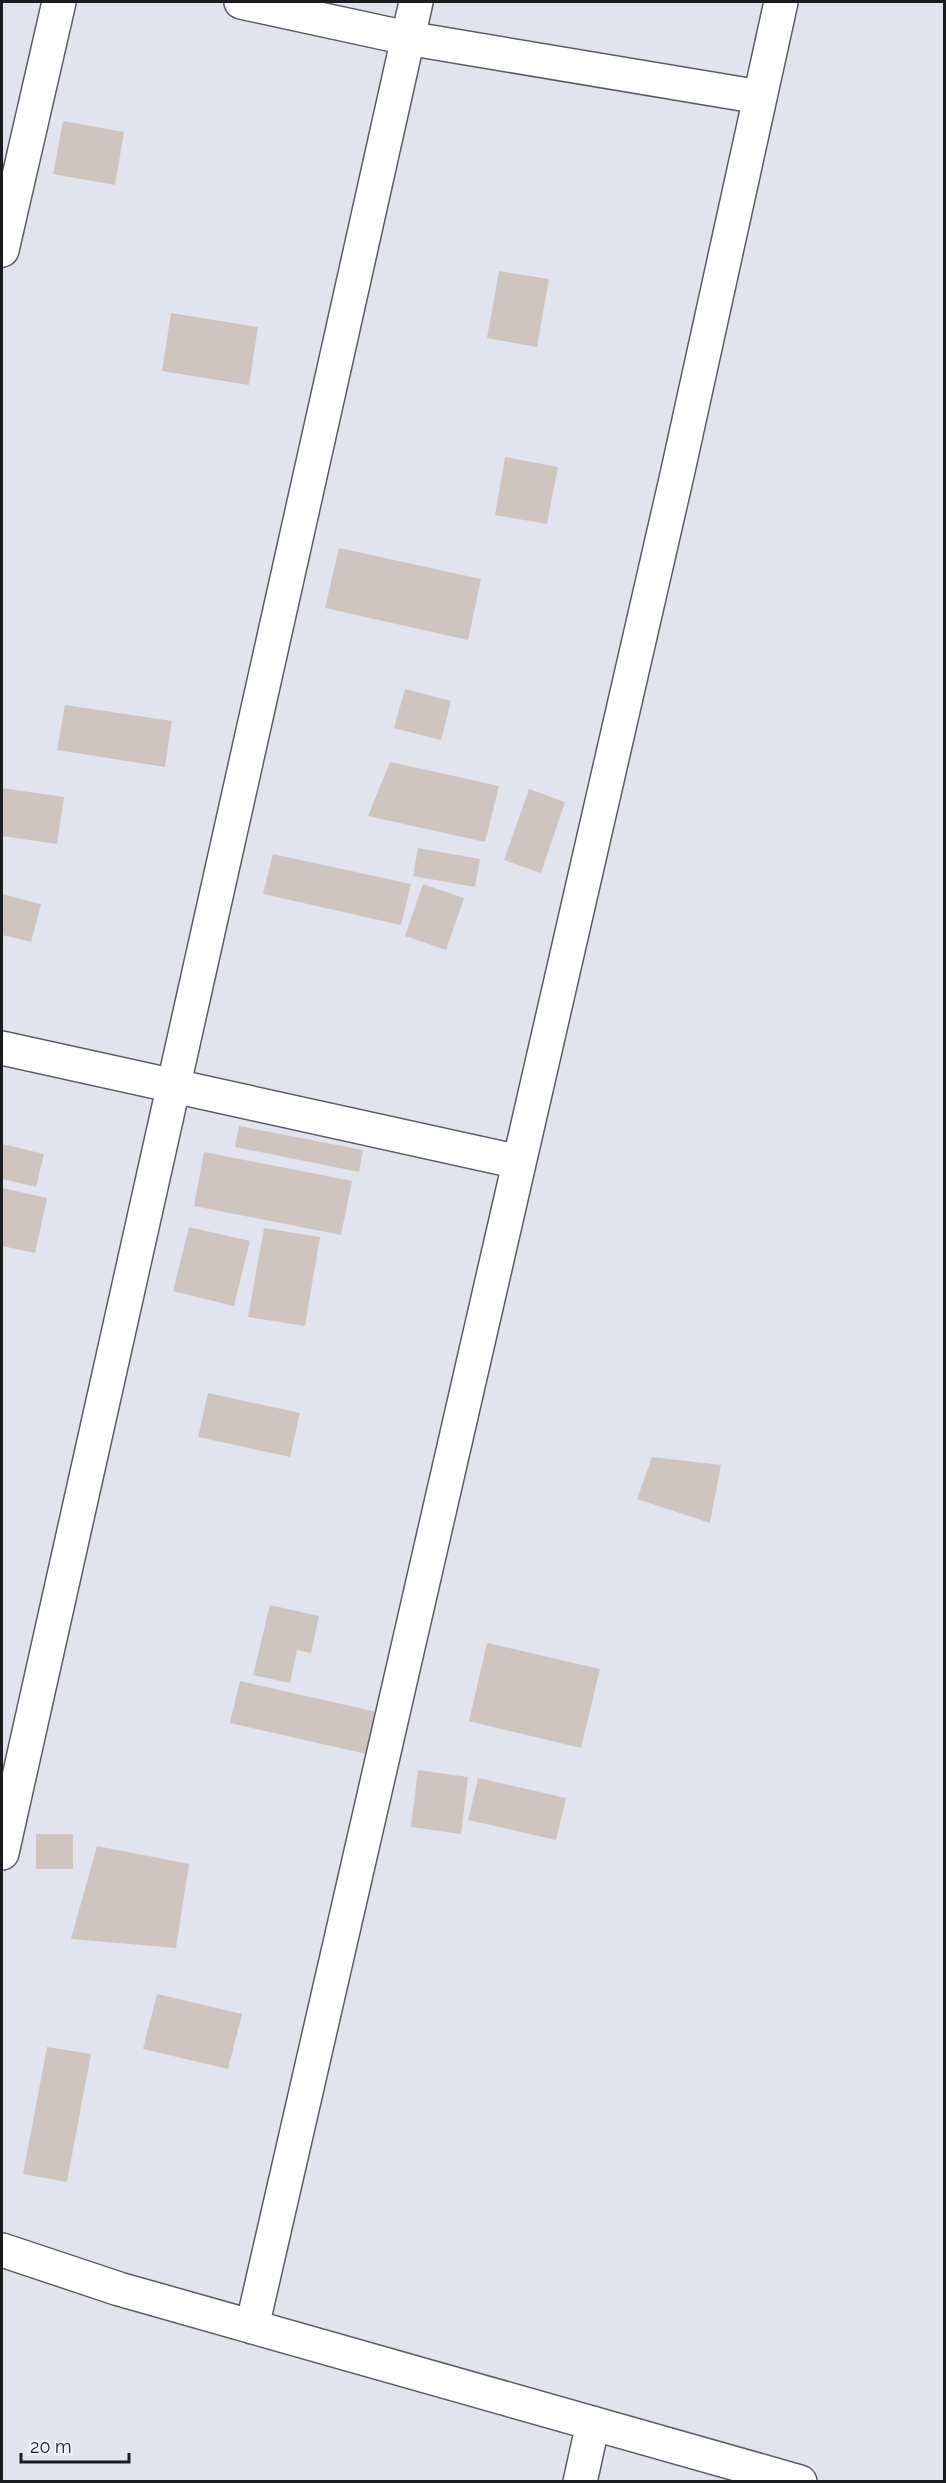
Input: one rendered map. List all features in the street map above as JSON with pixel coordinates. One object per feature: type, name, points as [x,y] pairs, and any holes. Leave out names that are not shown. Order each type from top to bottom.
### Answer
[{"type":"street","points":[[2,250],[59,2]]},
{"type":"street","points":[[241,2],[407,38],[760,97]]},
{"type":"street","points":[[2,1853],[416,2]]},
{"type":"street","points":[[252,2327],[674,487],[781,2]]},
{"type":"street","points":[[2,1048],[519,1162]]},
{"type":"street","points":[[2,2250],[119,2289],[800,2481]]},
{"type":"street","points":[[580,2481],[593,2423]]},
{"type":"building","points":[[63,121],[124,132],[115,185],[53,174]]},
{"type":"building","points":[[499,271],[549,279],[537,347],[487,338]]},
{"type":"building","points":[[171,313],[258,327],[249,385],[162,371]]},
{"type":"building","points":[[505,457],[558,467],[547,524],[495,515]]},
{"type":"building","points":[[339,548],[481,579],[468,640],[325,608]]},
{"type":"building","points":[[405,689],[451,701],[441,740],[394,728]]},
{"type":"building","points":[[65,705],[172,721],[165,767],[57,750]]},
{"type":"building","points":[[390,762],[499,786],[485,842],[368,816]]},
{"type":"building","points":[[2,788],[64,797],[57,844],[2,836]]},
{"type":"building","points":[[529,789],[565,802],[541,873],[504,860]]},
{"type":"building","points":[[418,848],[480,859],[475,887],[413,876]]},
{"type":"building","points":[[273,854],[411,884],[401,925],[263,894]]},
{"type":"building","points":[[423,884],[464,898],[446,950],[405,936]]},
{"type":"building","points":[[2,894],[41,904],[31,942],[2,935]]},
{"type":"building","points":[[239,1126],[363,1150],[359,1172],[235,1147]]},
{"type":"building","points":[[2,1144],[44,1154],[36,1187],[2,1179]]},
{"type":"building","points":[[204,1152],[352,1181],[341,1235],[194,1206]]},
{"type":"building","points":[[2,1188],[47,1198],[35,1253],[2,1246]]},
{"type":"building","points":[[189,1227],[250,1241],[234,1306],[173,1291]]},
{"type":"building","points":[[264,1228],[320,1237],[305,1326],[248,1317]]},
{"type":"building","points":[[208,1393],[300,1413],[290,1457],[198,1437]]},
{"type":"building","points":[[652,1457],[721,1465],[710,1523],[637,1499]]},
{"type":"building","points":[[270,1605],[319,1616],[311,1653],[297,1650],[290,1683],[253,1675]]},
{"type":"building","points":[[487,1643],[600,1669],[581,1748],[469,1721]]},
{"type":"building","points":[[240,1681],[381,1713],[371,1755],[230,1723]]},
{"type":"building","points":[[418,1770],[468,1777],[461,1834],[411,1827]]},
{"type":"building","points":[[478,1778],[566,1798],[556,1840],[468,1820]]},
{"type":"building","points":[[36,1834],[73,1834],[73,1869],[36,1869]]},
{"type":"building","points":[[97,1846],[189,1864],[176,1948],[71,1939]]},
{"type":"building","points":[[157,1994],[242,2014],[228,2069],[143,2049]]},
{"type":"building","points":[[47,2047],[91,2054],[67,2182],[23,2174]]}]
